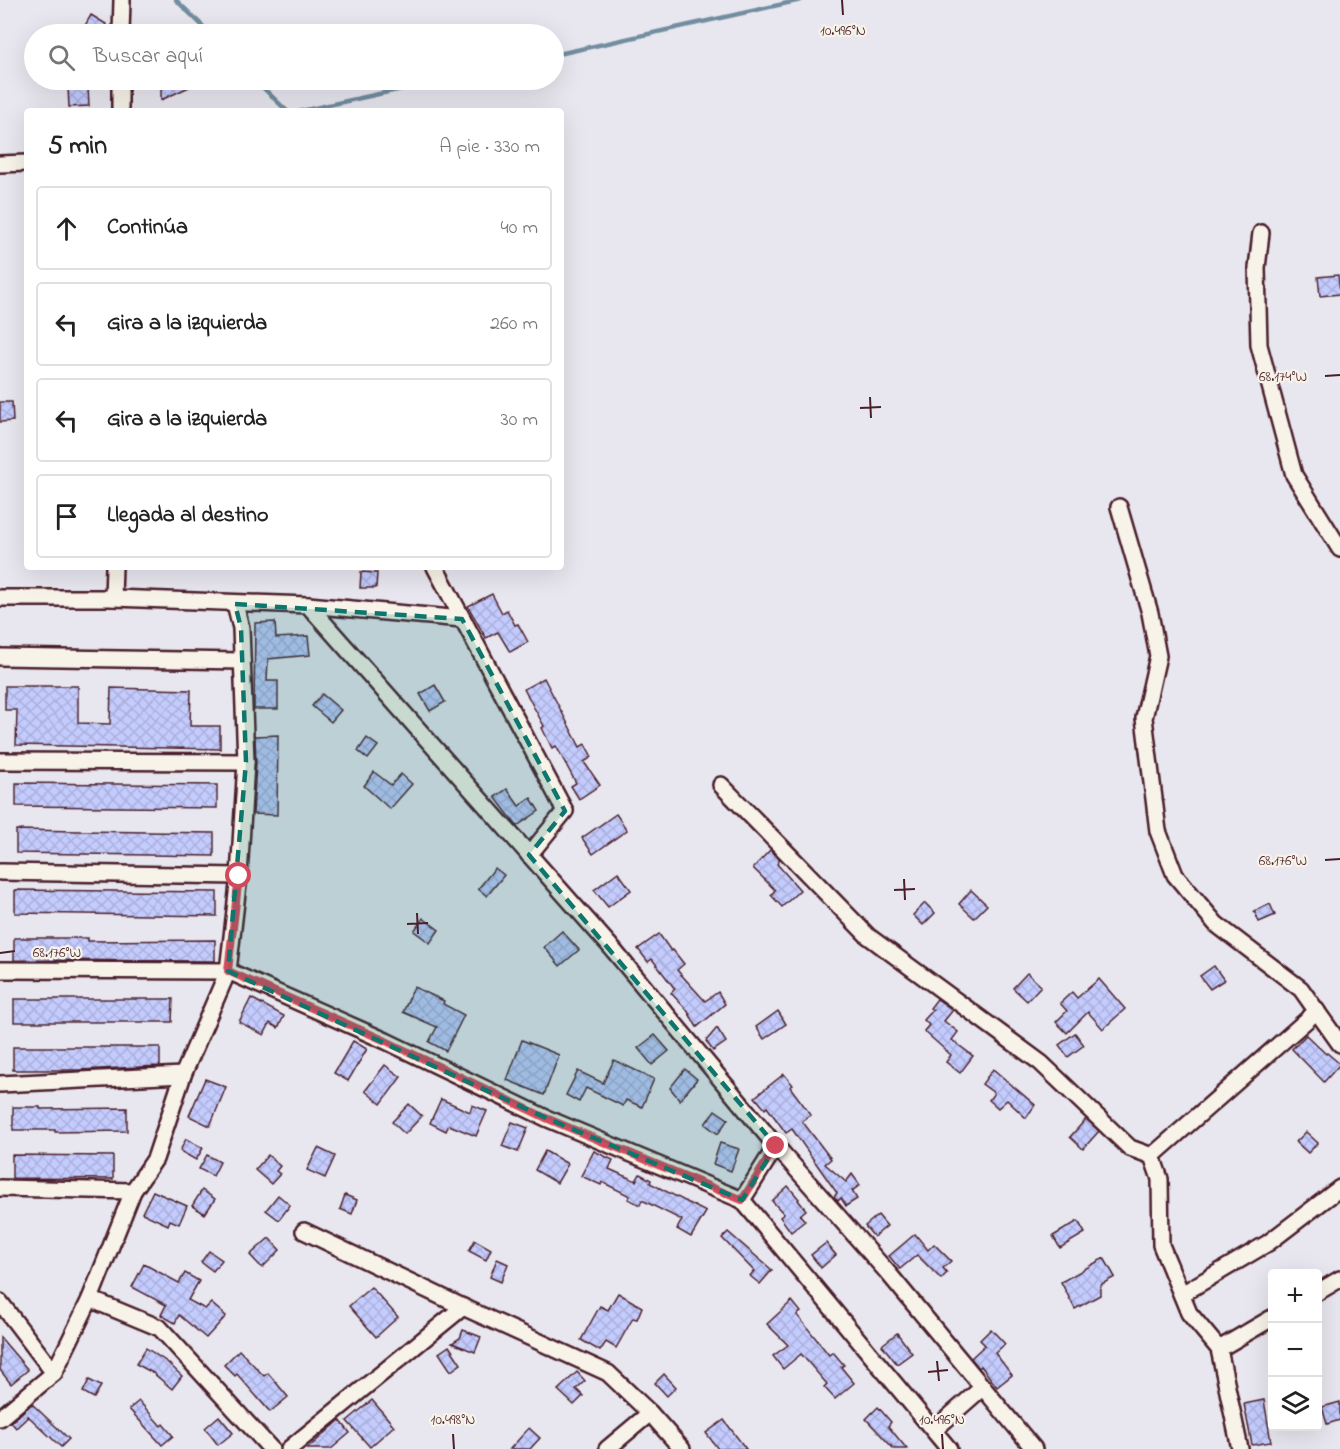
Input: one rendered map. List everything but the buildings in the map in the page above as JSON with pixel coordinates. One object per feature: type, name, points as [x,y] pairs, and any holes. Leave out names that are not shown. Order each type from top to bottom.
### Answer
[{"type":"street","points":[[121,24],[122,0]]},
{"type":"street","points":[[120,90],[120,108]]},
{"type":"street","points":[[0,164],[24,163]]},
{"type":"street","points":[[1261,233],[1257,268],[1259,345],[1294,475],[1340,549]]},
{"type":"street","points":[[1119,507],[1150,613],[1158,656],[1144,718],[1158,831],[1174,876],[1216,924],[1301,989],[1340,1044]]},
{"type":"street","points":[[113,598],[114,570]]},
{"type":"street","points":[[437,570],[565,811],[529,855]]},
{"type":"street","points":[[0,598],[113,598],[308,605],[462,619]]},
{"type":"street","points":[[0,1418],[54,1373],[90,1299],[133,1191],[155,1159],[183,1075],[228,971],[239,876],[246,762],[241,628],[235,604]]},
{"type":"street","points":[[308,605],[610,946],[776,1146],[889,1274],[1034,1449]]},
{"type":"street","points":[[0,657],[242,661]]},
{"type":"street","points":[[0,761],[246,762]]},
{"type":"street","points":[[721,785],[868,936],[1041,1063],[1130,1148],[1152,1156]]},
{"type":"street","points":[[0,872],[239,876]]},
{"type":"street","points":[[0,970],[228,971],[386,1041],[546,1118],[742,1200],[949,1449]]},
{"type":"street","points":[[1152,1156],[1317,1011]]},
{"type":"street","points":[[0,1084],[183,1075]]},
{"type":"street","points":[[742,1200],[776,1146]]},
{"type":"street","points":[[1152,1156],[1160,1179],[1161,1245],[1189,1313],[1219,1349],[1240,1449]]},
{"type":"street","points":[[0,1188],[133,1191]]},
{"type":"street","points":[[1182,1294],[1268,1243],[1340,1188]]},
{"type":"street","points":[[304,1231],[608,1373],[650,1413],[682,1449]]},
{"type":"street","points":[[1322,1289],[1340,1279]]},
{"type":"street","points":[[90,1299],[160,1328],[271,1449]]},
{"type":"street","points":[[0,1302],[54,1373]]},
{"type":"street","points":[[289,1449],[463,1307]]},
{"type":"street","points":[[1219,1349],[1268,1320]]},
{"type":"street","points":[[934,1430],[983,1387]]},
{"type":"street","points":[[607,1449],[650,1413]]},
{"type":"highlighted area","points":[[235,604],[462,619],[565,811],[529,855],[776,1146],[742,1200],[546,1118],[228,971],[246,762],[241,628]]},
{"type":"waterway","points":[[176,0],[201,24]]},
{"type":"waterway","points":[[564,53],[801,0]]},
{"type":"waterway","points":[[265,90],[284,108]]},
{"type":"waterway","points":[[315,108],[397,90]]},
{"type":"route","points":[[239,876],[228,971],[386,1041],[546,1118],[742,1200],[776,1146]]}]
